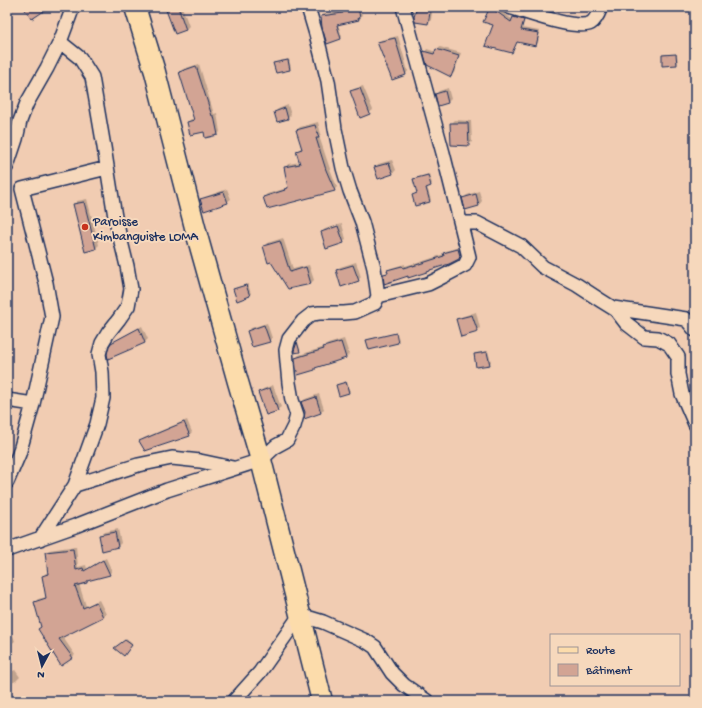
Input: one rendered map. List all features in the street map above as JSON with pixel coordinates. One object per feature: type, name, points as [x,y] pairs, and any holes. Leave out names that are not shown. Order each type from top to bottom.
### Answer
[{"type":"main road","points":[[135,7],[155,72],[202,254],[261,460],[322,701]]},
{"type":"street","points":[[7,166],[20,121],[27,103],[60,42],[73,7]]},
{"type":"street","points":[[7,550],[75,526],[167,490],[261,460],[276,446],[287,440],[294,426],[297,414],[292,400],[289,383],[286,350],[289,339],[303,321],[312,314],[355,312],[375,303],[378,296],[374,268],[362,222],[350,191],[341,161],[328,81],[308,7]]},
{"type":"street","points":[[378,296],[428,284],[465,265],[469,257],[443,153],[403,7]]},
{"type":"street","points":[[509,7],[562,23],[579,25],[593,22],[601,7]]},
{"type":"street","points":[[40,539],[74,485],[97,424],[103,398],[102,372],[99,354],[102,343],[108,333],[128,306],[131,289],[115,217],[92,77],[80,58],[60,42]]},
{"type":"street","points":[[7,482],[19,454],[33,404],[52,317],[46,283],[22,189],[107,168]]},
{"type":"street","points":[[461,223],[477,223],[521,246],[543,267],[577,284],[616,310],[626,323],[644,337],[658,338],[669,344],[678,357],[678,374],[682,394],[695,424]]},
{"type":"street","points":[[613,308],[686,319],[695,330]]},
{"type":"street","points":[[7,400],[33,404]]},
{"type":"street","points":[[74,485],[138,465],[172,458],[200,461],[235,468]]},
{"type":"street","points":[[234,701],[260,672],[300,615],[323,622],[371,644],[375,647],[392,673],[404,685],[427,701]]},
{"type":"building","points":[[23,7],[50,7],[32,19]]},
{"type":"building","points":[[178,7],[186,30],[175,34],[166,10]]},
{"type":"building","points":[[341,7],[358,7],[360,18],[358,18],[359,20],[337,25],[341,39],[327,44],[322,28],[321,16],[343,13]]},
{"type":"building","points":[[417,7],[431,7],[428,24],[415,22],[414,17]]},
{"type":"building","points":[[490,7],[511,22],[513,17],[524,20],[521,30],[539,33],[536,46],[517,42],[512,53],[485,46],[493,25],[483,22]]},
{"type":"building","points":[[395,38],[406,75],[392,80],[377,42]]},
{"type":"building","points":[[436,49],[459,56],[451,77],[427,65],[423,51],[434,54]]},
{"type":"building","points":[[676,54],[677,65],[662,66],[662,55]]},
{"type":"building","points":[[288,60],[290,70],[276,73],[273,63]]},
{"type":"building","points":[[196,66],[212,116],[214,116],[218,135],[205,138],[204,132],[190,135],[187,122],[194,120],[179,72]]},
{"type":"building","points":[[360,88],[370,114],[360,118],[350,91]]},
{"type":"building","points":[[445,91],[448,103],[438,106],[435,94]]},
{"type":"building","points":[[285,108],[288,119],[277,122],[274,112]]},
{"type":"building","points":[[450,123],[468,123],[469,146],[451,145]]},
{"type":"building","points":[[315,125],[319,138],[316,138],[326,170],[335,191],[267,209],[263,197],[288,188],[284,167],[300,164],[296,151],[302,149],[296,130]]},
{"type":"building","points":[[389,163],[393,174],[378,179],[374,167]]},
{"type":"building","points":[[428,175],[431,186],[426,188],[430,202],[415,206],[412,195],[417,193],[413,179]]},
{"type":"building","points":[[224,192],[228,203],[204,211],[200,199]]},
{"type":"building","points":[[476,194],[479,206],[465,210],[462,198]]},
{"type":"building","name":"Paroisse Kimbanguiste LOMA","points":[[84,202],[96,249],[85,252],[73,204]]},
{"type":"building","points":[[338,226],[344,243],[326,249],[321,232]]},
{"type":"building","points":[[280,241],[290,272],[306,267],[311,284],[288,289],[271,262],[268,263],[263,246]]},
{"type":"building","points":[[458,249],[460,256],[459,259],[449,264],[408,278],[408,276],[384,284],[383,274],[388,273],[387,270],[402,266],[403,268],[413,266],[444,256],[443,253]]},
{"type":"building","points":[[353,265],[359,281],[341,287],[336,270]]},
{"type":"building","points":[[246,285],[250,296],[237,301],[233,289]]},
{"type":"building","points":[[472,315],[478,332],[461,337],[456,319]]},
{"type":"building","points":[[264,325],[270,342],[252,347],[247,331]]},
{"type":"building","points":[[139,328],[145,343],[108,359],[107,354],[111,343]]},
{"type":"building","points":[[396,333],[398,343],[369,350],[366,340]]},
{"type":"building","points":[[297,342],[300,352],[294,353],[294,351]]},
{"type":"building","points":[[341,342],[346,358],[298,375],[295,358]]},
{"type":"building","points":[[487,352],[490,365],[476,367],[474,354]]},
{"type":"building","points":[[346,382],[349,393],[339,396],[336,385]]},
{"type":"building","points":[[270,388],[278,411],[266,415],[258,392]]},
{"type":"building","points":[[316,397],[321,413],[304,419],[305,412],[301,402]]},
{"type":"building","points":[[184,422],[190,436],[145,451],[139,441]]},
{"type":"building","points":[[115,532],[118,547],[102,551],[99,535]]},
{"type":"building","points":[[73,549],[76,570],[83,568],[84,571],[103,560],[110,575],[75,586],[83,608],[96,602],[103,617],[59,639],[73,658],[61,666],[38,629],[41,627],[34,602],[46,598],[42,576],[48,574],[45,552]]},
{"type":"building","points":[[125,640],[132,645],[124,656],[114,648]]},
{"type":"place","name":"Paroisse Kimbanguiste LOMA","points":[[85,227]]}]
